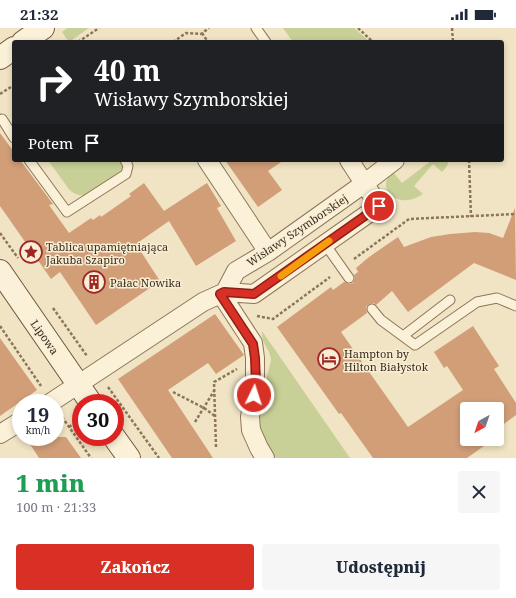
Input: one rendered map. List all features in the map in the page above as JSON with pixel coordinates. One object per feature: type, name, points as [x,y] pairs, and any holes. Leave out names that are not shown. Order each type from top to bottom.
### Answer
[{"type":"street","points":[[26,40],[43,28]]},
{"type":"street","points":[[0,58],[12,49]]},
{"type":"street","points":[[208,162],[268,252]]},
{"type":"street","points":[[64,397],[78,385],[203,302],[222,293],[254,294],[379,206],[350,162]]},
{"type":"street","name":"Wisławy Szymborskiej","points":[[222,293],[236,271],[268,252],[365,184],[392,162]]},
{"type":"street","name":"Lipowa","points":[[0,271],[84,394]]},
{"type":"street","points":[[222,293],[231,311],[253,344],[256,384],[250,417],[251,430],[265,458]]},
{"type":"street","points":[[0,434],[12,427]]},
{"type":"street","points":[[120,446],[128,458]]},
{"type":"lane","points":[[256,28],[265,40]]},
{"type":"lane","points":[[2,119],[12,135]]},
{"type":"lane","points":[[30,162],[67,212],[126,174],[128,166],[126,162]]},
{"type":"lane","points":[[325,244],[349,278]]},
{"type":"lane","points":[[372,309],[380,320],[415,345],[477,302],[497,298],[516,306]]},
{"type":"lane","points":[[403,336],[450,300]]},
{"type":"path","points":[[81,40],[99,28]]},
{"type":"path","points":[[176,40],[186,33],[202,33],[209,28]]},
{"type":"path","points":[[358,28],[372,40]]},
{"type":"path","points":[[452,28],[453,40]]},
{"type":"path","points":[[202,33],[207,40]]},
{"type":"path","points":[[0,94],[12,86]]},
{"type":"path","points":[[469,162],[471,217]]},
{"type":"path","points":[[231,311],[273,318],[409,219],[516,214]]},
{"type":"path","points":[[0,233],[22,264]]},
{"type":"path","points":[[49,302],[159,458]]},
{"type":"path","points":[[0,326],[46,394]]},
{"type":"path","points":[[216,447],[214,382],[255,358]]},
{"type":"path","points":[[195,422],[214,391]]},
{"type":"path","points":[[174,392],[204,408],[215,416]]},
{"type":"path","points":[[64,420],[91,458]]},
{"type":"green space","points":[[67,28],[89,28],[72,40],[68,40],[62,32]]},
{"type":"green space","points":[[283,28],[354,28],[368,40],[292,40]]},
{"type":"green space","points":[[49,162],[120,162],[122,165],[121,172],[119,174],[85,196],[76,194],[68,188]]},
{"type":"green space","points":[[429,162],[448,162],[442,172],[433,164],[414,186],[423,194],[418,197],[402,200],[396,199],[389,193],[386,185],[389,176],[393,172],[402,183]]},
{"type":"green space","points":[[262,331],[350,458],[276,458],[272,453],[264,440],[260,419],[262,398],[271,360],[263,340]]},
{"type":"building","points":[[0,133],[12,149],[12,162],[22,162],[53,204],[49,205],[69,233],[91,218],[93,220],[100,215],[101,217],[131,196],[129,194],[144,183],[164,211],[207,183],[221,206],[217,208],[236,241],[196,266],[169,221],[136,244],[160,281],[96,325],[60,272],[51,279],[0,206]]},
{"type":"building","points":[[226,162],[281,162],[268,171],[282,190],[258,207]]},
{"type":"building","name":"Hampton by Hilton Białystok","points":[[515,208],[516,280],[474,263],[408,312],[392,291],[376,305],[374,303],[369,304],[366,307],[367,313],[341,332],[408,427],[463,390],[447,366],[444,368],[434,352],[473,326],[499,366],[494,369],[516,403],[516,415],[504,424],[504,402],[460,402],[460,446],[484,446],[467,458],[373,458],[341,413],[339,414],[277,327],[331,287],[333,290],[344,282],[349,284],[353,283],[355,278],[354,275],[358,272],[356,268],[398,237],[404,247],[431,237],[450,234],[475,232],[489,233],[503,238]]},
{"type":"building","points":[[215,314],[244,355],[216,374],[208,363],[168,390],[213,458],[172,458],[118,379]]},
{"type":"building","points":[[0,338],[37,390],[31,394],[12,394],[12,408],[0,416]]},
{"type":"building","points":[[64,437],[66,437],[81,458],[39,458],[31,446],[64,446]]},
{"type":"slow traffic","points":[[281,276],[329,241]]},
{"type":"place","name":"Tablica upamiętniająca Jakuba Szapiro","points":[[31,252]]},
{"type":"place","name":"Pałac Nowika","points":[[94,282]]},
{"type":"place","name":"Hampton by Hilton Białystok","points":[[329,359]]},
{"type":"route","points":[[254,395],[256,384],[253,344],[220,294],[224,292],[254,294],[379,206]]}]
